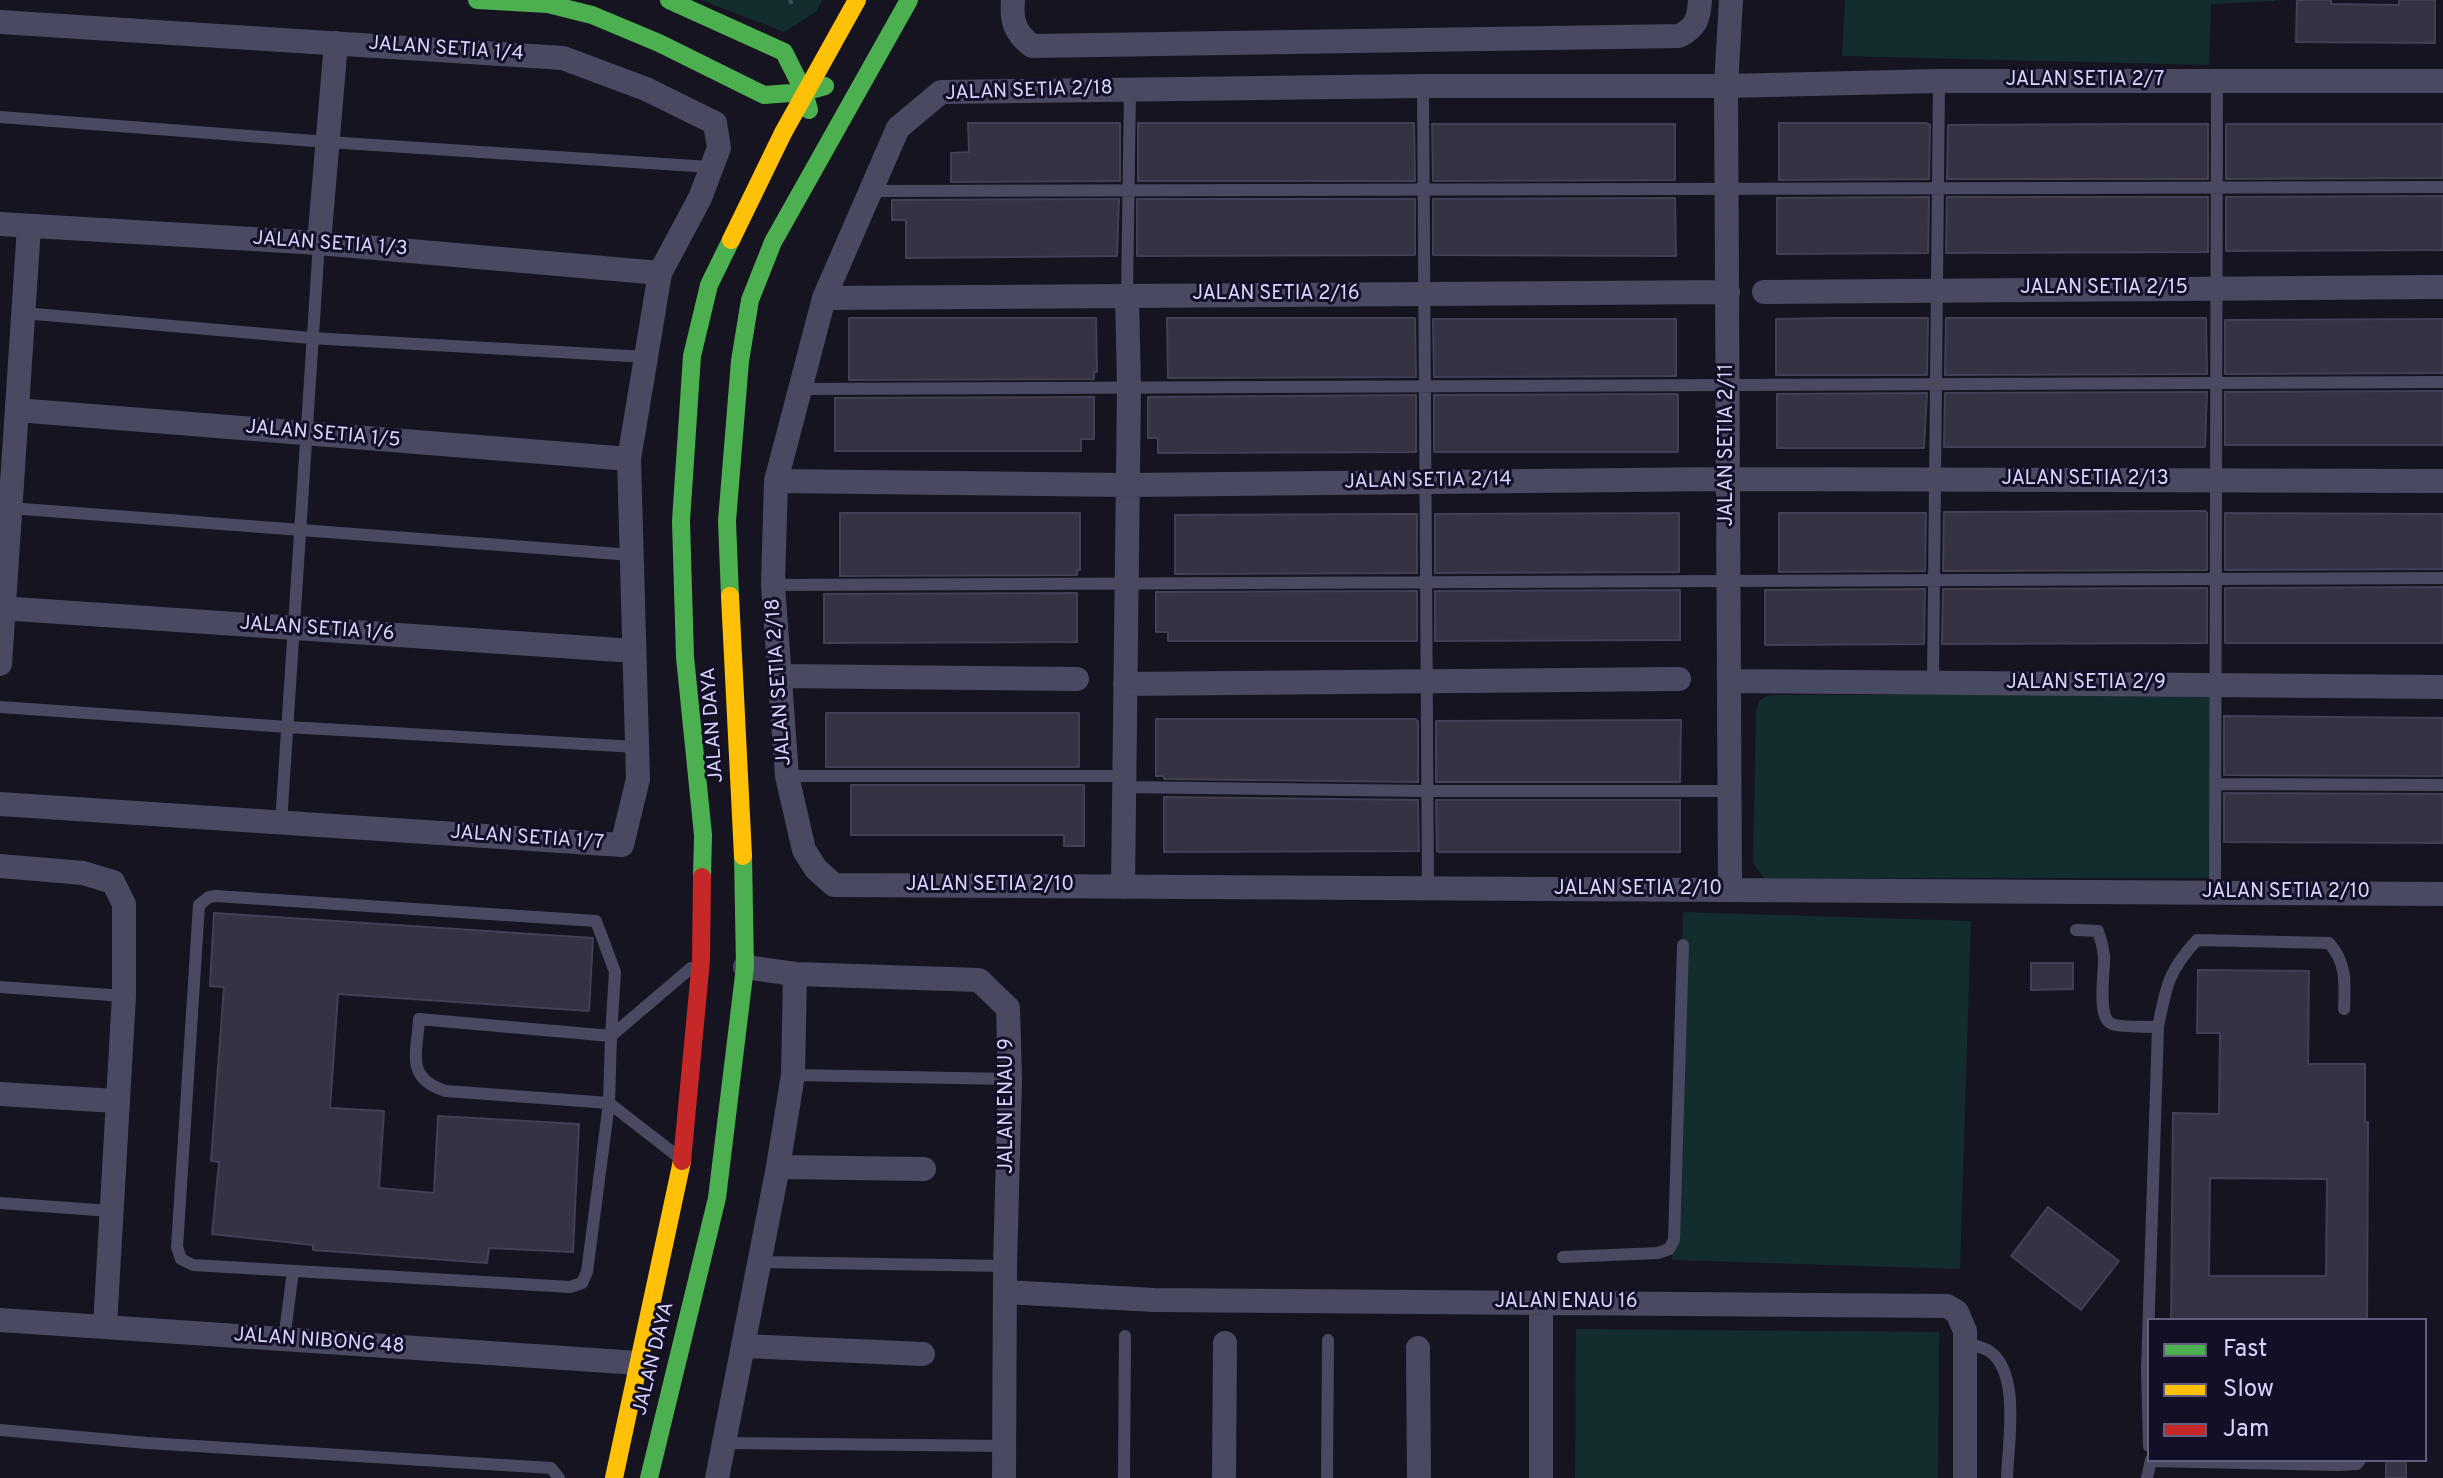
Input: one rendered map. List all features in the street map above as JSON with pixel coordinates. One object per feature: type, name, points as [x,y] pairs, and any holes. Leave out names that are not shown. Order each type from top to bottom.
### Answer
[{"type":"main road","points":[[477,0],[548,4],[592,15],[727,75],[764,95],[804,92],[832,84],[856,68],[906,5]]},
{"type":"main road","points":[[669,0],[784,52],[804,92],[812,121],[809,129]]},
{"type":"main road","points":[[747,34],[783,46],[810,41],[823,33],[855,0]]},
{"type":"main road","name":"JALAN DAYA","points":[[614,1478],[682,1159],[701,960],[703,835],[685,657],[681,521],[692,356],[709,285],[804,92],[855,0]]},
{"type":"main road","name":"JALAN DAYA","points":[[649,1478],[717,1198],[745,967],[743,840],[727,521],[740,361],[750,300],[773,242],[906,5]]},
{"type":"main road","points":[[727,75],[751,111]]},
{"type":"main road","points":[[758,141],[760,183]]},
{"type":"main road","points":[[773,242],[802,152]]},
{"type":"street","points":[[1013,0],[1011,17],[1019,36],[1032,46],[1679,36],[1692,30],[1699,15],[1700,0]]},
{"type":"street","name":"JALAN SETIA 2/11","points":[[1730,890],[1726,86],[1731,0]]},
{"type":"street","name":"JALAN SETIA 1/4","points":[[0,22],[563,58],[646,89],[715,123],[719,148],[700,198],[660,273]]},
{"type":"street","points":[[319,243],[336,43]]},
{"type":"street","name":"JALAN SETIA 2/7","points":[[1726,86],[1939,81],[2443,81]]},
{"type":"street","name":"JALAN SETIA 2/18","points":[[834,885],[816,869],[804,850],[787,776],[773,585],[776,481],[824,298],[898,128],[941,92],[1726,86]]},
{"type":"street","name":"JALAN SETIA 1/3","points":[[0,224],[319,243],[660,273]]},
{"type":"street","points":[[0,664],[29,227]]},
{"type":"street","name":"JALAN SETIA 1/7","points":[[0,804],[622,845],[638,779],[629,459],[660,273]]},
{"type":"street","name":"JALAN SETIA 2/15","points":[[1764,292],[2443,287]]},
{"type":"street","name":"JALAN SETIA 2/16","points":[[824,298],[1728,292]]},
{"type":"street","points":[[1123,887],[1129,387],[1127,296]]},
{"type":"street","name":"JALAN SETIA 1/5","points":[[17,410],[629,459]]},
{"type":"street","name":"JALAN SETIA 2/13","points":[[1728,479],[2443,481]]},
{"type":"street","name":"JALAN SETIA 2/14","points":[[776,481],[1128,485],[1728,479]]},
{"type":"street","name":"JALAN SETIA 1/6","points":[[2,608],[634,651]]},
{"type":"street","points":[[780,676],[1077,679]]},
{"type":"street","points":[[1125,684],[1679,679]]},
{"type":"street","name":"JALAN SETIA 2/9","points":[[1729,681],[2443,687]]},
{"type":"street","points":[[0,866],[83,873],[113,882],[124,904],[124,996],[105,1326]]},
{"type":"street","name":"JALAN SETIA 2/10","points":[[834,885],[2443,894]]},
{"type":"street","name":"JALAN ENAU 9","points":[[745,967],[795,974],[979,980],[1008,1008],[1010,1079],[1004,1478]]},
{"type":"street","points":[[717,1478],[793,1075],[795,974]]},
{"type":"street","points":[[0,1094],[116,1101]]},
{"type":"street","points":[[778,1167],[924,1169]]},
{"type":"street","name":"JALAN ENAU 16","points":[[1005,1292],[1154,1300],[1947,1306],[1957,1312],[1965,1331],[1965,1478]]},
{"type":"street","points":[[1541,1302],[1541,1478]]},
{"type":"street","name":"JALAN NIBONG 48","points":[[0,1320],[638,1363]]},
{"type":"street","points":[[1224,1478],[1225,1343]]},
{"type":"street","points":[[744,1346],[923,1354]]},
{"type":"street","points":[[1418,1348],[1419,1478]]},
{"type":"lane","points":[[1933,683],[1939,81]]},
{"type":"lane","points":[[2215,893],[2217,81]]},
{"type":"lane","points":[[1423,86],[1428,890]]},
{"type":"lane","points":[[1127,296],[1130,89]]},
{"type":"lane","points":[[0,117],[710,167]]},
{"type":"lane","points":[[871,191],[2443,187]]},
{"type":"lane","points":[[281,823],[319,243]]},
{"type":"lane","points":[[23,313],[311,338],[647,357]]},
{"type":"lane","points":[[800,389],[2443,382]]},
{"type":"lane","points":[[10,508],[632,555]]},
{"type":"lane","points":[[773,585],[2443,578]]},
{"type":"lane","points":[[0,707],[637,747]]},
{"type":"lane","points":[[787,776],[1427,791],[1729,791]]},
{"type":"lane","points":[[2215,784],[2443,785]]},
{"type":"lane","points":[[216,896],[596,921],[615,972],[609,1103],[587,1272],[576,1286],[193,1265],[181,1259],[178,1253],[192,992],[199,905],[203,900],[216,896]]},
{"type":"lane","points":[[2076,930],[2098,931],[2101,939],[2105,1018],[2112,1024],[2158,1027]]},
{"type":"lane","points":[[2149,1318],[2158,1027],[2170,974],[2179,959],[2197,940],[2329,943],[2342,964],[2344,1009]]},
{"type":"lane","points":[[1563,1257],[1658,1253],[1669,1249],[1674,1240],[1683,945]]},
{"type":"lane","points":[[682,1159],[609,1103],[446,1091],[425,1083],[419,1076],[419,1019],[611,1036],[701,960]]},
{"type":"lane","points":[[0,987],[124,996]]},
{"type":"lane","points":[[793,1075],[1010,1079]]},
{"type":"lane","points":[[0,1203],[111,1211]]},
{"type":"lane","points":[[760,1262],[1005,1266]]},
{"type":"lane","points":[[284,1340],[293,1271]]},
{"type":"lane","points":[[1124,1478],[1125,1336]]},
{"type":"lane","points":[[1327,1478],[1328,1340]]},
{"type":"lane","points":[[1965,1342],[1990,1352],[2003,1368],[2010,1385],[2007,1478]]},
{"type":"lane","points":[[0,1430],[147,1443],[551,1468],[559,1478]]},
{"type":"lane","points":[[724,1443],[1005,1446]]},
{"type":"lane","points":[[2198,1462],[2339,1465],[2358,1462]]},
{"type":"path","points":[[790,0],[793,8]]},
{"type":"green space","points":[[701,0],[822,0],[817,11],[784,32]]},
{"type":"green space","points":[[1845,0],[2275,1],[2211,4],[2209,65],[1842,56]]},
{"type":"green space","points":[[1770,695],[2219,695],[2220,878],[1764,878],[1753,863],[1756,712],[1760,700]]},
{"type":"green space","points":[[1683,912],[1971,921],[1960,1269],[1672,1260]]},
{"type":"green space","points":[[1576,1329],[1939,1332],[1938,1478],[1575,1478]]},
{"type":"building","points":[[2297,0],[2399,5],[2399,0],[2435,0],[2435,43],[2296,42]]},
{"type":"building","points":[[968,123],[1120,123],[1120,181],[951,182],[951,153],[969,152]]},
{"type":"building","points":[[1138,123],[1414,123],[1415,181],[1138,181]]},
{"type":"building","points":[[1779,123],[1926,123],[1930,125],[1929,179],[1779,180]]},
{"type":"building","points":[[1432,124],[1675,124],[1675,180],[1433,181]]},
{"type":"building","points":[[2208,124],[2208,179],[1947,179],[1948,125]]},
{"type":"building","points":[[2226,124],[2443,124],[2443,178],[2226,179]]},
{"type":"building","points":[[2443,196],[2443,250],[2226,251],[2226,197]]},
{"type":"building","points":[[1929,197],[1928,253],[1777,254],[1777,198]]},
{"type":"building","points":[[1947,197],[2208,197],[2208,252],[1946,253]]},
{"type":"building","points":[[1675,198],[1676,256],[1433,255],[1433,199]]},
{"type":"building","points":[[1119,199],[1117,256],[906,258],[906,220],[892,220],[892,200]]},
{"type":"building","points":[[1137,199],[1415,199],[1415,255],[1137,256]]},
{"type":"building","points":[[849,318],[1096,318],[1097,372],[1094,372],[1094,379],[849,380]]},
{"type":"building","points":[[1167,318],[1415,318],[1416,377],[1168,378]]},
{"type":"building","points":[[1928,318],[1927,375],[1776,375],[1776,319]]},
{"type":"building","points":[[1946,318],[2206,318],[2207,374],[1945,375]]},
{"type":"building","points":[[1433,319],[1676,319],[1676,376],[1434,377]]},
{"type":"building","points":[[2443,319],[2443,373],[2225,374],[2225,320]]},
{"type":"building","points":[[2443,391],[2443,445],[2225,445],[2225,392]]},
{"type":"building","points":[[2207,392],[2205,447],[1944,447],[1945,393]]},
{"type":"building","points":[[1927,393],[1924,448],[1777,448],[1777,394]]},
{"type":"building","points":[[1676,394],[1678,452],[1434,452],[1434,395]]},
{"type":"building","points":[[1416,395],[1416,452],[1158,453],[1158,438],[1148,438],[1148,397]]},
{"type":"building","points":[[1094,397],[1094,439],[1081,439],[1081,451],[835,451],[835,398]]},
{"type":"building","points":[[2205,511],[2207,570],[1943,571],[1944,512]]},
{"type":"building","points":[[840,513],[1080,513],[1080,570],[1077,570],[1077,575],[840,576]]},
{"type":"building","points":[[1679,513],[1679,572],[1435,573],[1435,514]]},
{"type":"building","points":[[1779,513],[1926,513],[1925,571],[1779,572]]},
{"type":"building","points":[[2225,513],[2443,514],[2443,569],[2225,570]]},
{"type":"building","points":[[1417,514],[1417,573],[1175,574],[1175,515]]},
{"type":"building","points":[[2443,587],[2443,643],[2225,643],[2225,588]]},
{"type":"building","points":[[2207,588],[2207,643],[1942,644],[1943,589]]},
{"type":"building","points":[[1925,589],[1924,644],[1765,645],[1765,590]]},
{"type":"building","points":[[1680,590],[1680,640],[1435,641],[1435,591]]},
{"type":"building","points":[[1417,591],[1417,641],[1168,641],[1168,632],[1156,632],[1156,592]]},
{"type":"building","points":[[1077,593],[1077,642],[824,643],[824,594]]},
{"type":"building","points":[[826,713],[1079,713],[1079,767],[826,767]]},
{"type":"building","points":[[2224,716],[2443,718],[2443,776],[2224,775]]},
{"type":"building","points":[[1156,719],[1415,719],[1418,721],[1418,782],[1164,779],[1164,776],[1156,776]]},
{"type":"building","points":[[1681,720],[1680,782],[1436,782],[1436,721]]},
{"type":"building","points":[[851,785],[1084,785],[1084,846],[1064,846],[1064,835],[851,835]]},
{"type":"building","points":[[2224,793],[2443,794],[2443,843],[2224,842]]},
{"type":"building","points":[[1164,797],[1418,800],[1419,851],[1164,852]]},
{"type":"building","points":[[1436,800],[1680,800],[1680,852],[1439,852]]},
{"type":"building","points":[[214,913],[593,938],[589,1011],[338,994],[330,1108],[384,1111],[379,1188],[434,1193],[438,1116],[579,1124],[573,1252],[489,1248],[487,1263],[313,1250],[313,1245],[212,1234],[219,1162],[211,1161],[224,987],[210,986]]},
{"type":"building","points":[[2031,963],[2073,963],[2073,989],[2031,990]]},
{"type":"building","points":[[2198,970],[2309,971],[2308,1064],[2365,1064],[2365,1122],[2368,1122],[2367,1318],[2171,1318],[2173,1113],[2219,1114],[2220,1033],[2197,1033]],"holes":[[[2210,1178],[2327,1179],[2326,1276],[2209,1276]]]},
{"type":"building","points":[[2048,1207],[2119,1261],[2081,1310],[2011,1256]]},
{"type":"building","points":[[2386,1462],[2406,1462],[2406,1478],[2386,1478]]},
{"type":"traffic: fast","points":[[477,0],[548,4],[592,15],[659,43],[764,95],[804,92],[825,86]]},
{"type":"traffic: fast","points":[[669,0],[784,52],[804,92],[809,110]]},
{"type":"traffic: fast","points":[[730,596],[727,521],[740,361],[750,300],[773,242],[909,0]]},
{"type":"traffic: fast","points":[[702,877],[703,835],[685,657],[681,521],[692,356],[709,285],[731,240]]},
{"type":"traffic: fast","points":[[649,1478],[717,1198],[745,967],[743,856]]},
{"type":"traffic: slow","points":[[731,240],[783,133],[857,0]]},
{"type":"traffic: slow","points":[[730,596],[743,856]]},
{"type":"traffic: slow","points":[[614,1478],[682,1161]]},
{"type":"traffic: jam","points":[[682,1161],[701,960],[702,877]]}]
